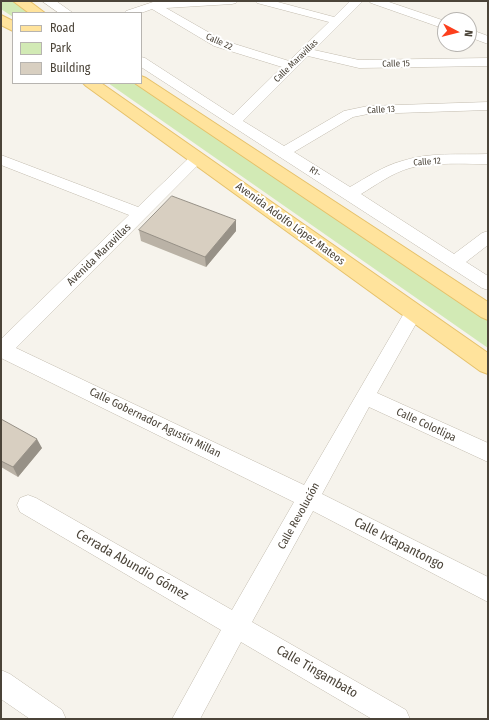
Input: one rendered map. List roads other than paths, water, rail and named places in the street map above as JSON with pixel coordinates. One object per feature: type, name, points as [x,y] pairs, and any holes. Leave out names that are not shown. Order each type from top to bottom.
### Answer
[{"type":"main road","points":[[20,1],[36,12]]},
{"type":"main road","points":[[1,19],[12,26]]},
{"type":"main road","points":[[142,82],[488,312]]},
{"type":"main road","name":"Avenida Adolfo López Mateos","points":[[93,84],[488,365]]},
{"type":"main road","points":[[164,96],[198,99]]},
{"type":"street","points":[[48,1],[65,12]]},
{"type":"street","points":[[133,12],[153,5],[232,1]]},
{"type":"street","points":[[261,1],[337,21]]},
{"type":"street","name":"Calle Maravillas","points":[[235,121],[357,1]]},
{"type":"street","points":[[376,1],[437,22]]},
{"type":"street","name":"Calle 22","points":[[153,5],[218,43],[291,66]]},
{"type":"street","points":[[477,36],[488,40]]},
{"type":"street","name":"Calle 15","points":[[306,52],[359,64],[488,62]]},
{"type":"street","name":"R1-","points":[[142,62],[488,284]]},
{"type":"street","name":"Calle 13","points":[[284,152],[349,114],[368,110],[488,106]]},
{"type":"street","name":"Avenida Maravillas","points":[[1,350],[197,158]]},
{"type":"street","name":"Calle 12","points":[[350,194],[391,170],[406,164],[422,161],[488,159]]},
{"type":"street","points":[[1,160],[140,214]]},
{"type":"street","points":[[454,262],[488,237]]},
{"type":"street","name":"Calle Revolución","points":[[185,719],[309,498],[364,396],[413,313]]},
{"type":"street","name":"Calle Gobernador Agustín Millan","points":[[1,350],[309,498]]},
{"type":"street","name":"Calle Colotlipa","points":[[364,396],[488,453]]},
{"type":"street","name":"Calle Ixtapantongo","points":[[309,498],[488,590]]},
{"type":"street","name":"Cerrada Abundio Gómez","points":[[28,505],[237,626]]},
{"type":"street","name":"Calle Tingambato","points":[[237,626],[397,719]]},
{"type":"street","points":[[1,683],[53,719]]}]
